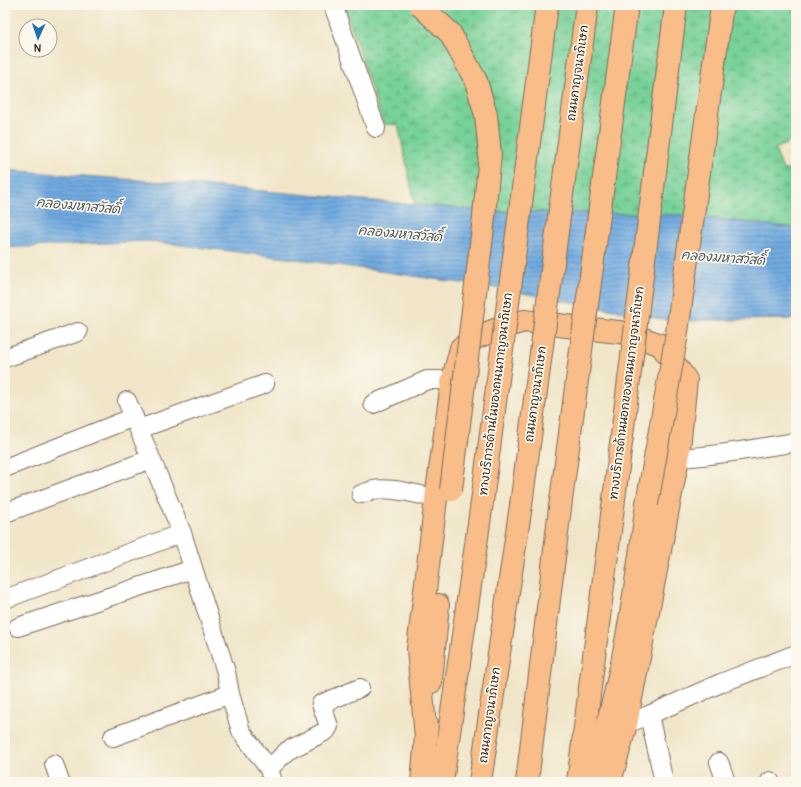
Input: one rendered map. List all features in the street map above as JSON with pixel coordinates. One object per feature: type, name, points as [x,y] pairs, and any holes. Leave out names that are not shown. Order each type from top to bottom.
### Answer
[{"type":"main road","points":[[420,5],[450,33],[476,80],[486,116],[490,154],[482,236],[443,495]]},
{"type":"main road","name":"ทางบริการด้านในของถนนกาญจนาภิเษก","points":[[442,782],[482,502],[547,5]]},
{"type":"main road","name":"ถนนกาญจนาภิเษก","points":[[480,782],[521,505],[587,5]]},
{"type":"main road","points":[[527,782],[560,508],[627,5]]},
{"type":"main road","name":"ทางบริการด้านนอกของถนนกาญจนาภิเษก","points":[[578,782],[676,5]]},
{"type":"main road","points":[[598,782],[598,768],[618,682],[635,593],[648,504],[676,339],[722,5]]},
{"type":"main road","points":[[423,782],[437,614],[443,495],[452,383],[461,348],[477,337],[524,321],[627,333],[661,345],[686,380],[678,458],[626,724],[610,782]]},
{"type":"main road","points":[[423,782],[449,738]]},
{"type":"street","points":[[333,5],[376,128]]},
{"type":"street","points":[[5,358],[78,332]]},
{"type":"street","points":[[372,404],[427,380],[440,380],[452,383]]},
{"type":"street","points":[[5,468],[133,416],[265,384]]},
{"type":"street","points":[[133,416],[182,533],[226,672],[230,694],[241,731],[271,776],[287,751],[326,731],[328,726],[321,704],[360,688]]},
{"type":"street","points":[[678,458],[744,451],[796,442]]},
{"type":"street","points":[[5,513],[151,459]]},
{"type":"street","points":[[361,494],[373,490],[387,490],[424,495],[443,495]]},
{"type":"street","points":[[5,599],[182,533]]},
{"type":"street","points":[[18,627],[193,568]]},
{"type":"street","points":[[626,724],[721,683],[796,654]]},
{"type":"street","points":[[113,737],[230,694]]},
{"type":"street","points":[[649,715],[664,782]]},
{"type":"street","points":[[719,762],[726,782]]},
{"type":"street","points":[[54,764],[60,782]]},
{"type":"green space","points":[[344,5],[796,5],[796,139],[775,149],[783,170],[796,169],[796,228],[679,215],[487,211],[415,205],[398,125],[383,124]]},
{"type":"water","name":"คลองมหาสวัสดิ์","points":[[5,170],[164,182],[487,211],[679,215],[796,228],[796,319],[672,321],[496,288],[303,260],[147,241],[5,248]]}]
